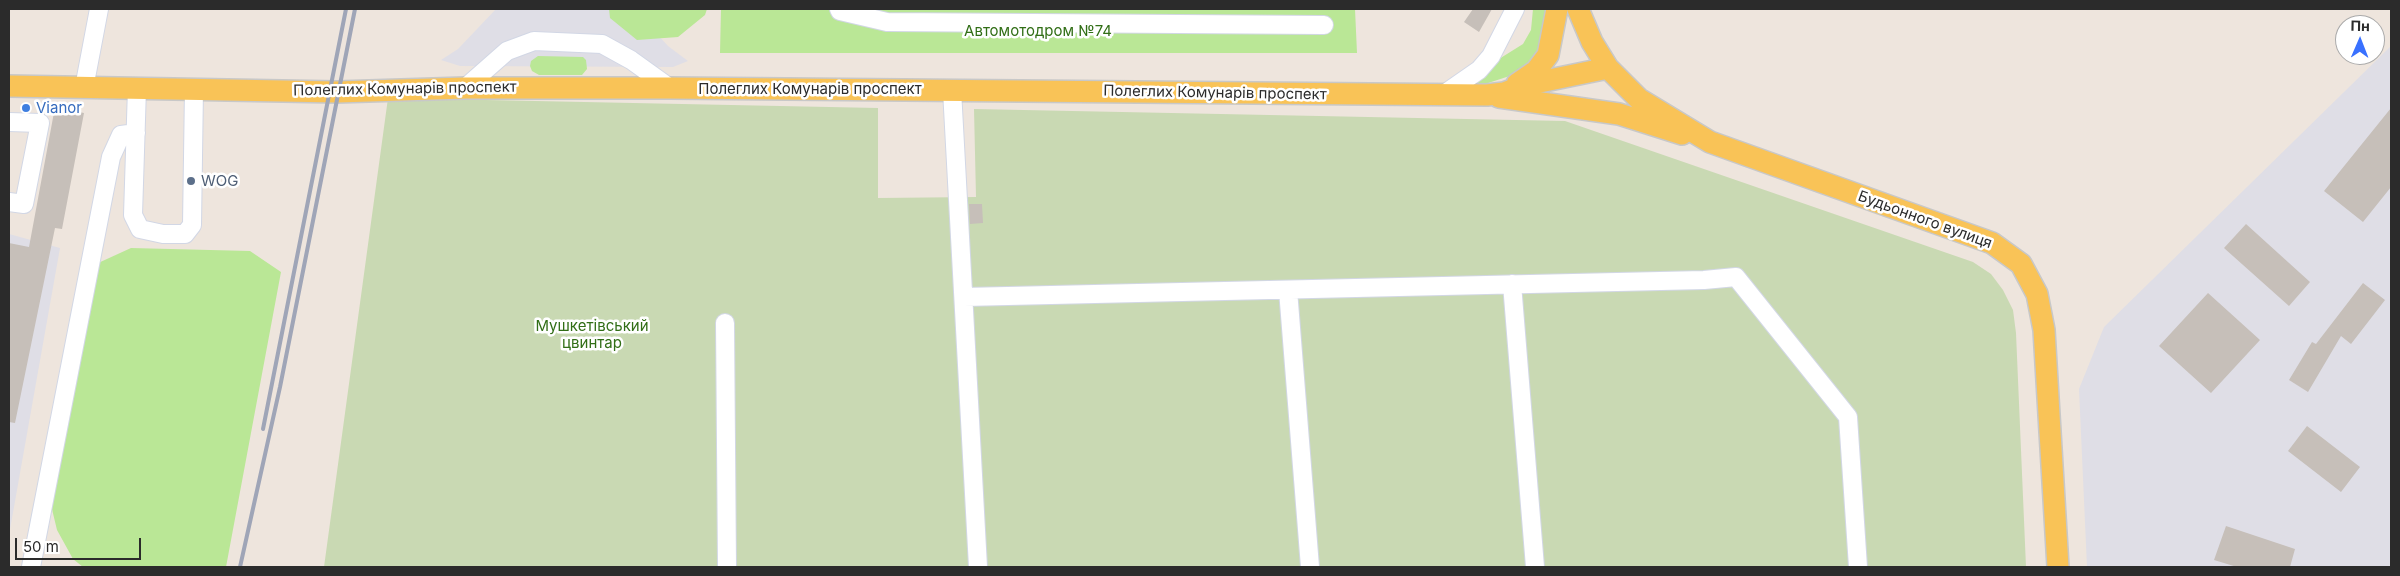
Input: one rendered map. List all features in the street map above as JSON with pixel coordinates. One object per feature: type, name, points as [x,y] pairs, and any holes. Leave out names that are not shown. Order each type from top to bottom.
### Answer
[{"type":"main road","points":[[1486,95],[1517,85],[1531,76],[1544,63],[1551,46],[1556,9]]},
{"type":"main road","name":"Будьонного вулиця","points":[[1578,9],[1592,42],[1608,68],[1640,99],[1710,142],[1992,243],[2021,264],[2037,294],[2044,330],[2058,567]]},
{"type":"main road","name":"Полеглих Комунарів проспект","points":[[9,86],[338,92],[465,88],[670,88],[1443,96],[1504,93],[1525,85],[1608,68]]},
{"type":"main road","points":[[1486,95],[1619,114],[1710,142]]},
{"type":"street","points":[[84,88],[99,9]]},
{"type":"street","points":[[840,9],[840,11],[886,22],[968,16],[1324,25]]},
{"type":"street","points":[[1443,96],[1479,70],[1491,56],[1515,9]]},
{"type":"street","points":[[465,88],[507,51],[534,41],[544,41],[602,44],[631,60],[670,88]]},
{"type":"street","points":[[137,88],[132,215],[140,229],[163,234],[185,234],[192,225],[194,89]]},
{"type":"street","points":[[952,90],[978,567]]},
{"type":"street","points":[[9,122],[40,122],[24,204],[9,202]]},
{"type":"street","points":[[30,567],[111,157],[120,135],[136,133]]},
{"type":"street","points":[[964,297],[1704,280],[1736,277],[1848,416],[1858,567]]},
{"type":"street","points":[[1512,284],[1535,567]]},
{"type":"street","points":[[1288,290],[1310,567]]},
{"type":"street","points":[[725,323],[727,567]]},
{"type":"shaded area","points":[[496,9],[634,9],[668,46],[688,61],[673,67],[460,66],[441,60],[458,49]]},
{"type":"shaded area","points":[[2391,46],[2391,567],[2087,567],[2079,389],[2104,327],[2372,65],[2385,65],[2385,52]]},
{"type":"shaded area","points":[[9,234],[60,248],[9,535]]},
{"type":"green space","points":[[609,9],[707,9],[705,15],[678,37],[637,40],[610,18]]},
{"type":"green space","name":"Автомотодром №74","points":[[721,9],[1355,9],[1357,53],[720,53]]},
{"type":"green space","points":[[1533,9],[1546,9],[1546,26],[1543,49],[1528,70],[1482,85],[1459,84],[1523,44],[1531,30]]},
{"type":"green space","points":[[538,56],[583,57],[586,60],[587,69],[582,75],[539,75],[532,71],[530,66],[531,61]]},
{"type":"green space","name":"Мушкетівський цвинтар","points":[[388,98],[878,108],[878,198],[976,197],[974,109],[1565,121],[1973,262],[1991,274],[2003,290],[2013,310],[2016,333],[2026,567],[324,567]]},
{"type":"green space","points":[[131,248],[250,251],[281,272],[226,567],[83,567],[73,559],[57,530],[51,505],[96,264]]},
{"type":"building","points":[[1473,9],[1492,9],[1479,32],[1464,22]]},
{"type":"building","points":[[55,107],[84,113],[62,229],[55,228],[15,423],[9,422],[9,243],[29,247]]},
{"type":"building","points":[[2391,108],[2391,187],[2363,222],[2324,191]]},
{"type":"building","points":[[969,204],[982,204],[983,223],[970,224]]},
{"type":"building","points":[[2246,224],[2310,282],[2289,306],[2224,248]]},
{"type":"building","points":[[2363,283],[2385,300],[2351,344],[2341,336],[2308,392],[2289,380],[2312,342],[2316,344]]},
{"type":"building","points":[[2208,293],[2260,340],[2211,393],[2159,346]]},
{"type":"building","points":[[2307,426],[2360,467],[2341,492],[2288,451]]},
{"type":"building","points":[[2226,526],[2295,549],[2290,567],[2237,567],[2214,560]]},
{"type":"railway","points":[[263,429],[346,9]]},
{"type":"railway","points":[[240,567],[280,387],[355,9]]},
{"type":"place","name":"Vianor","points":[[26,108]]},
{"type":"place","name":"WOG","points":[[191,181]]}]
